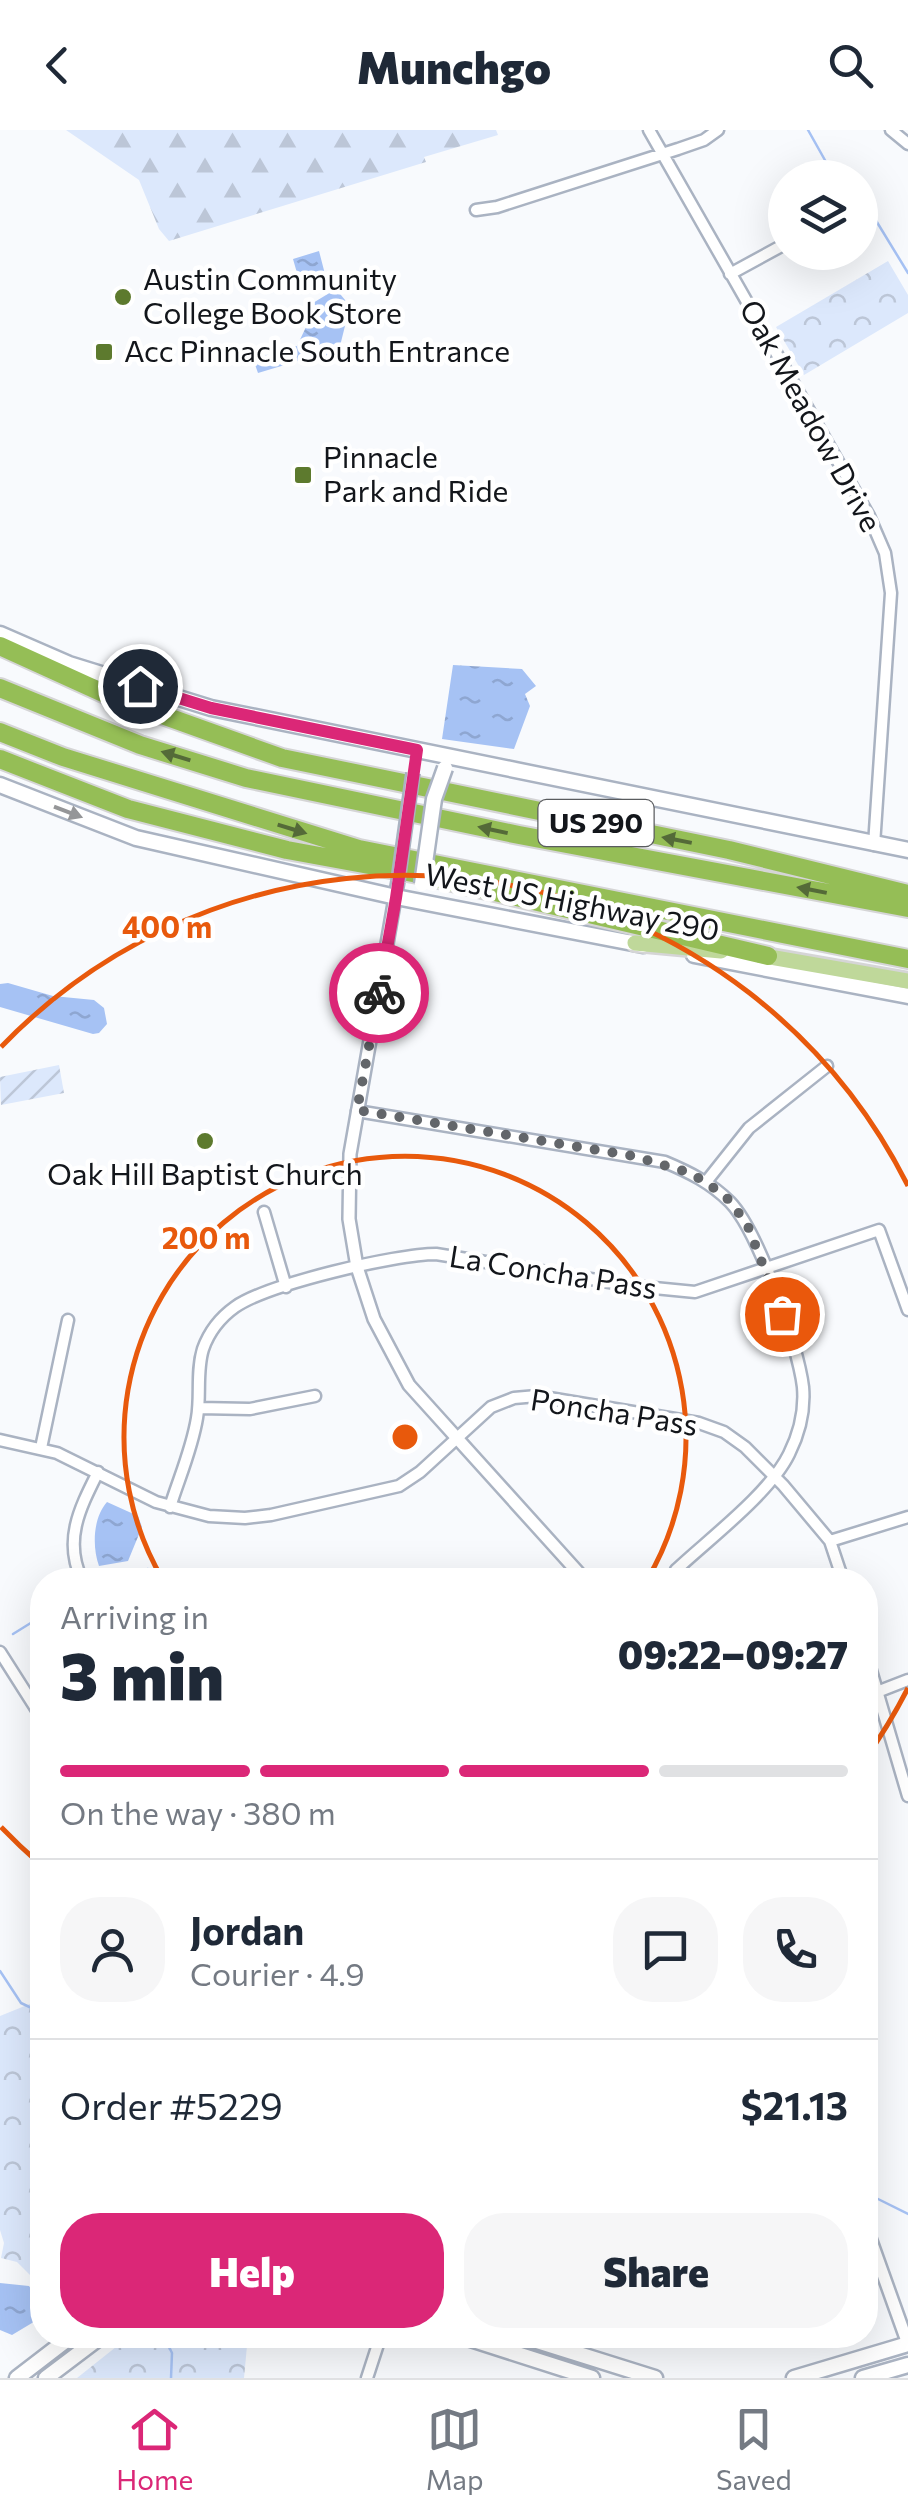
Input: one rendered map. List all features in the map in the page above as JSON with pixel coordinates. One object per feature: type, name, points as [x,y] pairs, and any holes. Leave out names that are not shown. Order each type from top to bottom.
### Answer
[{"type":"highway","name":"US 290","points":[[0,646],[112,697],[282,758],[730,850],[908,894]]},
{"type":"highway","name":"West US Highway 290","points":[[0,688],[140,745],[246,778],[519,836],[908,908]]},
{"type":"highway","name":"West US Highway 290","points":[[0,732],[63,757],[359,849],[908,959]]},
{"type":"highway","points":[[0,759],[128,809],[287,850],[768,956]]},
{"type":"highway","points":[[420,879],[552,886]]},
{"type":"main road","points":[[0,634],[69,664],[211,708],[908,850]]},
{"type":"main road","points":[[442,906],[431,898],[420,879],[434,799],[444,768],[464,759]]},
{"type":"main road","name":"West US Highway 290","points":[[0,785],[136,838],[396,898],[908,996]]},
{"type":"main road","points":[[635,943],[768,956],[908,981]]},
{"type":"main road","points":[[794,2378],[908,2344]]},
{"type":"main road","points":[[17,2378],[56,2348]]},
{"type":"main road","points":[[46,2378],[86,2348]]},
{"type":"main road","points":[[499,2348],[594,2378],[600,2362]]},
{"type":"main road","points":[[557,2348],[655,2378]]},
{"type":"main road","points":[[863,2378],[908,2365]]},
{"type":"street","name":"Oak Meadow Drive","points":[[648,130],[869,516],[885,552],[891,605],[874,845]]},
{"type":"street","points":[[476,210],[704,140],[718,130]]},
{"type":"street","points":[[891,130],[908,144]]},
{"type":"street","points":[[730,274],[768,253]]},
{"type":"street","points":[[417,750],[347,1190],[357,1267],[370,1308],[396,1364],[422,1402],[569,1568]]},
{"type":"street","points":[[706,1182],[749,1128],[827,1066]]},
{"type":"street","points":[[357,1110],[664,1162],[706,1182],[729,1200],[747,1224],[795,1350],[803,1386],[800,1424],[775,1477],[678,1568]]},
{"type":"street","points":[[264,1212],[286,1287]]},
{"type":"street","name":"La Concha Pass","points":[[170,1507],[193,1439],[199,1408],[200,1360],[215,1327],[244,1301],[357,1267],[403,1256],[457,1256],[695,1292],[880,1230],[908,1310]]},
{"type":"street","points":[[41,1448],[68,1320]]},
{"type":"street","points":[[199,1408],[250,1409],[315,1396]]},
{"type":"street","name":"Poncha Pass","points":[[0,1440],[41,1448],[170,1507],[209,1516],[246,1518],[388,1490],[413,1478],[492,1408],[514,1398],[537,1396],[700,1423],[724,1432],[775,1477],[830,1541],[839,1568]]},
{"type":"street","points":[[79,1568],[73,1548],[74,1530],[98,1472]]},
{"type":"street","points":[[830,1541],[908,1517]]},
{"type":"street","points":[[0,1652],[30,1699]]},
{"type":"street","points":[[878,1692],[908,1680]]},
{"type":"street","points":[[878,1695],[908,1796]]},
{"type":"street","points":[[878,2260],[908,2344]]},
{"type":"street","points":[[367,2378],[376,2348]]},
{"type":"green space","points":[[66,130],[496,130],[498,135],[424,157],[426,162],[169,241],[159,229],[139,180]]},
{"type":"green space","points":[[888,261],[908,295],[908,313],[804,375],[776,327]]},
{"type":"green space","points":[[59,1065],[64,1093],[1,1105],[0,1077]]},
{"type":"green space","points":[[30,2004],[30,2275],[17,2262],[1,2258],[4,2243],[0,2230],[0,2016]]},
{"type":"green space","points":[[115,2348],[247,2348],[244,2378],[77,2378]]},
{"type":"water","points":[[319,251],[326,278],[301,287],[293,259]]},
{"type":"water","points":[[336,289],[350,306],[338,354],[332,360],[298,361],[258,373],[253,359],[297,346],[306,327],[303,309]]},
{"type":"water","points":[[453,665],[522,669],[536,686],[525,694],[530,706],[514,749],[442,739]]},
{"type":"water","points":[[0,984],[53,996],[94,1000],[104,1008],[107,1024],[93,1034],[0,1007]]},
{"type":"water","points":[[107,1502],[138,1516],[142,1527],[128,1561],[99,1566],[95,1532]]},
{"type":"water","points":[[0,2283],[29,2286],[30,2324],[12,2335],[0,2330]]},
{"type":"waterway","points":[[808,130],[825,160]]},
{"type":"waterway","points":[[878,224],[908,273]]},
{"type":"waterway","points":[[13,1634],[30,1623]]},
{"type":"waterway","points":[[0,1971],[21,2003],[30,2007]]},
{"type":"waterway","points":[[878,2199],[908,2214]]},
{"type":"waterway","points":[[170,2348],[171,2378]]},
{"type":"way so far","points":[[379,993],[357,1110],[633,1156],[664,1162],[687,1172],[729,1200],[747,1224],[782,1314]]},
{"type":"place","name":"Austin Community College Book Store","points":[[123,297]]},
{"type":"place","name":"Acc Pinnacle South Entrance","points":[[104,352]]},
{"type":"place","name":"Pinnacle Park and Ride","points":[[303,475]]},
{"type":"place","name":"Oak Hill Baptist Church","points":[[205,1141]]},
{"type":"route","points":[[140,686],[211,708],[417,750],[379,993]]}]
